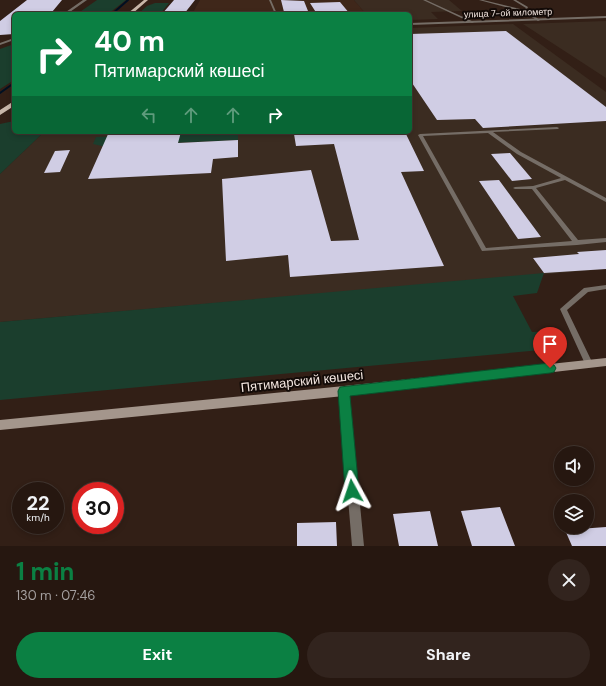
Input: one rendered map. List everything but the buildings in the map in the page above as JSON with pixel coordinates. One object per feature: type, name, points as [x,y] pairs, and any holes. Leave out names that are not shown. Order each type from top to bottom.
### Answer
[{"type":"main road","points":[[131,12],[146,0]]},
{"type":"main road","points":[[137,12],[150,0]]},
{"type":"main road","points":[[0,107],[12,98]]},
{"type":"main road","points":[[0,113],[12,104]]},
{"type":"main road","name":"Пятимарский көшесі","points":[[0,425],[344,391],[606,362]]},
{"type":"street","points":[[68,12],[85,0]]},
{"type":"street","name":"улица 7-ой километр","points":[[412,24],[606,17]]},
{"type":"street","points":[[0,44],[12,40]]},
{"type":"street","points":[[344,391],[358,546]]},
{"type":"lane","points":[[270,0],[275,12]]},
{"type":"lane","points":[[424,0],[473,22]]},
{"type":"lane","points":[[480,0],[525,12],[539,20]]},
{"type":"lane","points":[[514,0],[526,8],[525,12]]},
{"type":"lane","points":[[557,128],[420,135],[484,250],[606,240]]},
{"type":"lane","points":[[490,132],[519,153],[606,200]]},
{"type":"lane","points":[[515,188],[533,187],[565,178]]},
{"type":"lane","points":[[533,187],[577,243]]},
{"type":"lane","points":[[589,364],[563,309],[586,290],[606,287]]},
{"type":"shaded area","points":[[200,0],[354,0],[364,12],[193,12]]},
{"type":"shaded area","points":[[354,0],[449,0],[462,11],[431,12],[438,19],[412,20],[412,12],[364,12]]},
{"type":"shaded area","points":[[606,21],[606,78],[523,24]]},
{"type":"shaded area","points":[[513,24],[606,92],[606,269],[0,322],[0,174],[42,134],[412,134],[412,28]]},
{"type":"green space","points":[[97,0],[126,0],[111,12],[80,12]]},
{"type":"green space","points":[[155,3],[169,3],[162,12],[140,12],[147,6]]},
{"type":"green space","points":[[12,45],[12,81],[0,89],[0,49]]},
{"type":"green space","points":[[12,121],[12,134],[42,134],[0,174],[0,124]]},
{"type":"green space","points":[[180,134],[238,134],[238,140],[102,146],[93,144],[96,137]]},
{"type":"green space","points":[[544,273],[537,293],[513,296],[532,332],[557,331],[563,348],[0,400],[0,322]]},
{"type":"waterway","points":[[114,12],[128,0]]},
{"type":"waterway","points":[[0,93],[12,84]]},
{"type":"route","points":[[352,491],[344,391],[550,368]]}]
